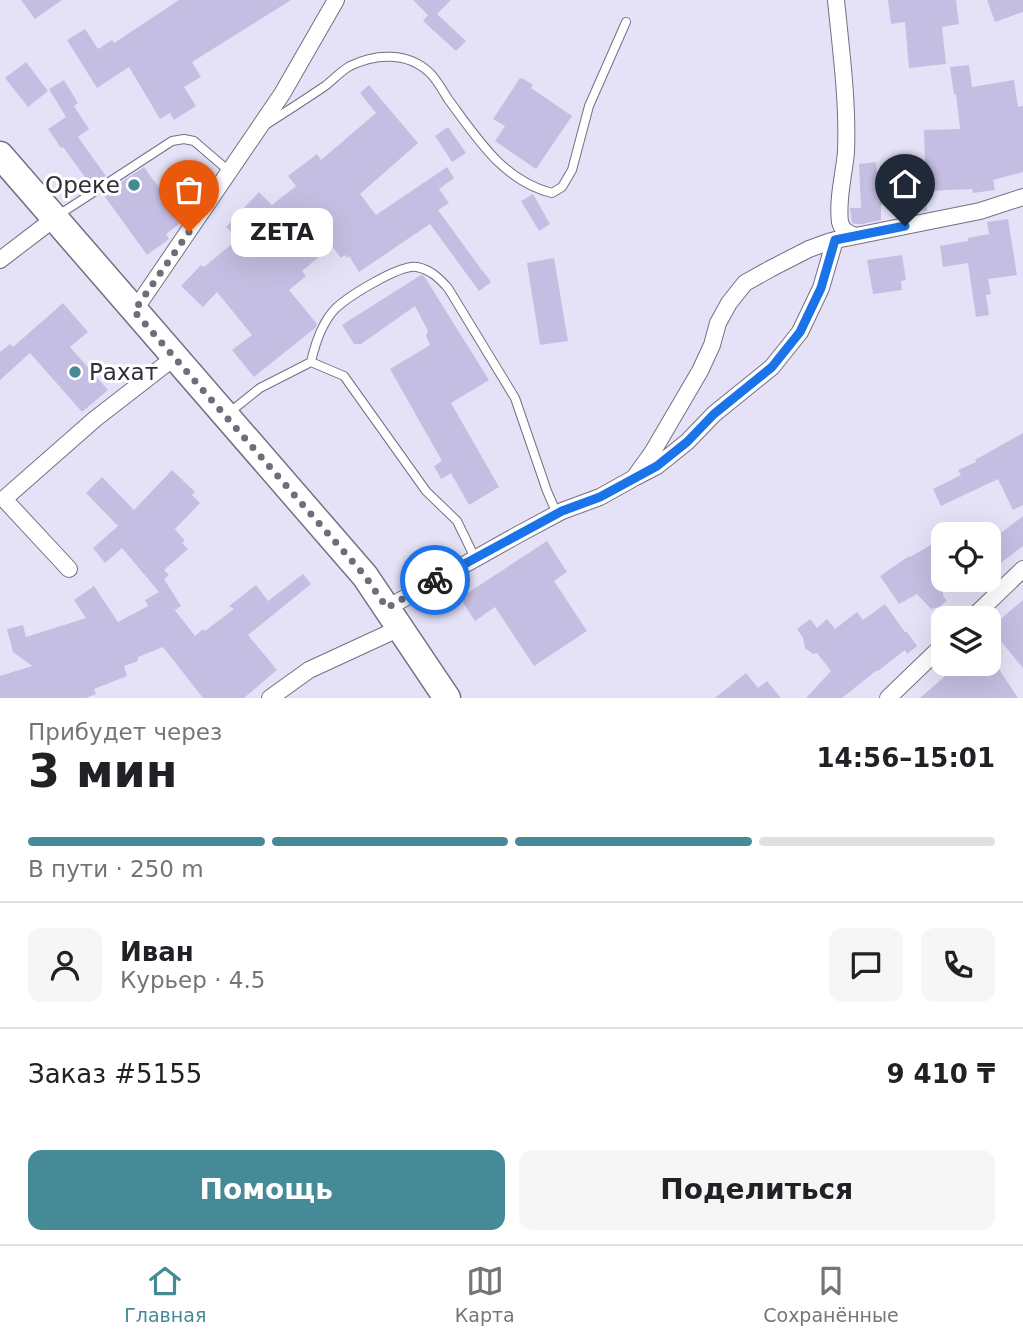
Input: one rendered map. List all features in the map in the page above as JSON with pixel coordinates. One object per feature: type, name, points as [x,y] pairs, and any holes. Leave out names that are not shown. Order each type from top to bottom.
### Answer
[{"type":"main road","points":[[0,155],[365,576],[447,698]]},
{"type":"street","points":[[134,311],[282,94],[335,0]]},
{"type":"street","points":[[836,0],[846,92],[846,152],[840,207],[841,225],[847,233],[855,236]]},
{"type":"street","points":[[634,478],[652,453],[700,370],[712,345],[718,323],[729,303],[745,283],[809,248],[835,240],[980,211],[1023,197]]},
{"type":"street","points":[[0,260],[55,218]]},
{"type":"street","points":[[270,698],[309,670],[393,618],[475,558],[557,514],[600,497],[657,466],[687,442],[714,414],[772,367],[800,332],[821,288],[835,240]]},
{"type":"street","points":[[69,569],[4,499],[95,419],[176,357]]},
{"type":"street","points":[[984,606],[1023,569]]},
{"type":"street","points":[[888,698],[931,657]]},
{"type":"lane","points":[[258,129],[297,105],[350,66],[380,56],[404,58],[429,73],[498,163],[536,189],[552,193],[562,187],[572,170],[589,106],[626,22]]},
{"type":"lane","points":[[55,218],[172,141],[194,141],[230,173]]},
{"type":"lane","points":[[226,415],[260,388],[311,362],[317,338],[335,309],[383,276],[415,267],[433,273],[448,288],[515,398],[557,514]]},
{"type":"lane","points":[[311,362],[344,376],[426,491],[457,521],[475,558]]},
{"type":"building","points":[[21,0],[62,0],[35,19]]},
{"type":"building","points":[[179,0],[291,0],[192,62],[201,77],[184,87],[196,106],[174,120],[170,113],[160,119],[129,67],[97,88],[67,40],[85,29],[98,49],[112,40],[114,43]]},
{"type":"building","points":[[413,0],[451,0],[437,14],[466,41],[456,51],[423,21],[428,15]]},
{"type":"building","points":[[888,0],[956,0],[959,24],[942,27],[946,64],[909,68],[905,22],[891,24]]},
{"type":"building","points":[[987,0],[1023,0],[1023,12],[995,22]]},
{"type":"building","points":[[26,62],[48,91],[28,107],[5,78]]},
{"type":"building","points":[[969,65],[972,87],[1014,80],[1018,107],[1023,106],[1023,172],[993,180],[995,190],[973,193],[972,189],[927,191],[927,211],[911,212],[910,204],[881,205],[881,220],[852,223],[850,208],[861,208],[859,164],[876,162],[877,175],[905,174],[905,166],[925,166],[924,130],[960,129],[950,67]]},
{"type":"building","points":[[520,78],[572,116],[536,169],[495,141],[505,126],[493,119]]},
{"type":"building","points":[[64,80],[78,103],[74,106],[89,129],[78,137],[106,176],[95,183],[94,181],[90,184],[48,129],[66,117],[49,89]]},
{"type":"building","points":[[369,85],[418,143],[360,194],[376,215],[447,167],[454,178],[439,189],[449,203],[438,210],[491,282],[479,291],[430,224],[359,272],[349,256],[341,258],[332,246],[302,271],[306,276],[289,290],[317,324],[315,328],[254,377],[232,350],[252,335],[217,292],[203,307],[181,286],[201,265],[204,267],[238,239],[226,227],[259,192],[272,205],[296,186],[288,176],[317,154],[321,160],[376,113],[360,93]]},
{"type":"building","points":[[448,127],[466,153],[452,162],[435,136]]},
{"type":"building","points":[[144,167],[183,221],[166,234],[169,239],[147,255],[103,194]]},
{"type":"building","points":[[533,194],[550,224],[539,231],[521,201]]},
{"type":"building","points":[[1008,219],[1017,275],[988,279],[991,294],[986,295],[989,315],[976,317],[968,263],[943,267],[940,246],[989,234],[987,222]]},
{"type":"building","points":[[902,255],[906,280],[901,281],[902,290],[873,294],[867,260]]},
{"type":"building","points":[[554,258],[568,341],[540,345],[527,263]]},
{"type":"building","points":[[421,275],[489,380],[451,403],[499,487],[469,505],[451,473],[441,479],[434,466],[442,461],[390,369],[430,345],[426,336],[428,331],[415,306],[361,344],[354,344],[342,325]]},
{"type":"building","points":[[63,303],[88,332],[70,347],[108,390],[82,412],[30,353],[0,380],[0,352],[10,344],[13,347]]},
{"type":"building","points":[[1023,433],[1023,505],[1013,510],[998,479],[941,506],[933,489],[961,475],[958,470]]},
{"type":"building","points":[[172,470],[195,492],[192,495],[200,503],[175,529],[188,549],[164,570],[169,575],[164,579],[181,606],[175,610],[170,604],[195,636],[234,609],[229,606],[256,585],[268,601],[303,574],[311,584],[248,635],[277,670],[244,698],[203,698],[163,647],[124,666],[127,676],[94,689],[96,694],[86,698],[0,698],[0,676],[32,666],[13,652],[7,629],[23,625],[26,637],[86,618],[74,600],[94,586],[118,622],[148,606],[145,600],[159,592],[122,548],[105,563],[93,548],[118,526],[86,493],[102,477],[134,510]]},
{"type":"building","points":[[1023,516],[1023,546],[1001,563],[1001,533]]},
{"type":"building","points":[[547,541],[567,572],[554,581],[587,631],[534,666],[495,607],[475,621],[460,598]]},
{"type":"building","points":[[931,545],[931,592],[943,592],[947,601],[940,606],[931,606],[931,609],[917,594],[899,604],[880,576]]},
{"type":"building","points":[[1023,600],[1023,668],[1001,641],[1001,619]]},
{"type":"building","points":[[885,604],[917,646],[907,654],[905,650],[842,698],[806,698],[831,671],[817,653],[813,654],[805,648],[797,629],[810,619],[817,628],[827,619],[835,629],[857,612],[863,620]]},
{"type":"building","points":[[1001,672],[1018,698],[920,698],[945,676],[1001,676]]},
{"type":"building","points":[[746,673],[758,688],[767,681],[781,698],[715,698]]},
{"type":"way so far","points":[[189,232],[134,311],[365,576],[387,608],[435,580]]},
{"type":"place","name":"Ореке","points":[[134,185]]},
{"type":"place","name":"ZETA","points":[[189,232]]},
{"type":"place","name":"Рахат","points":[[75,372]]},
{"type":"route","points":[[435,580],[562,511],[600,497],[657,466],[687,442],[714,414],[772,367],[800,332],[821,288],[835,240],[905,226]]}]
